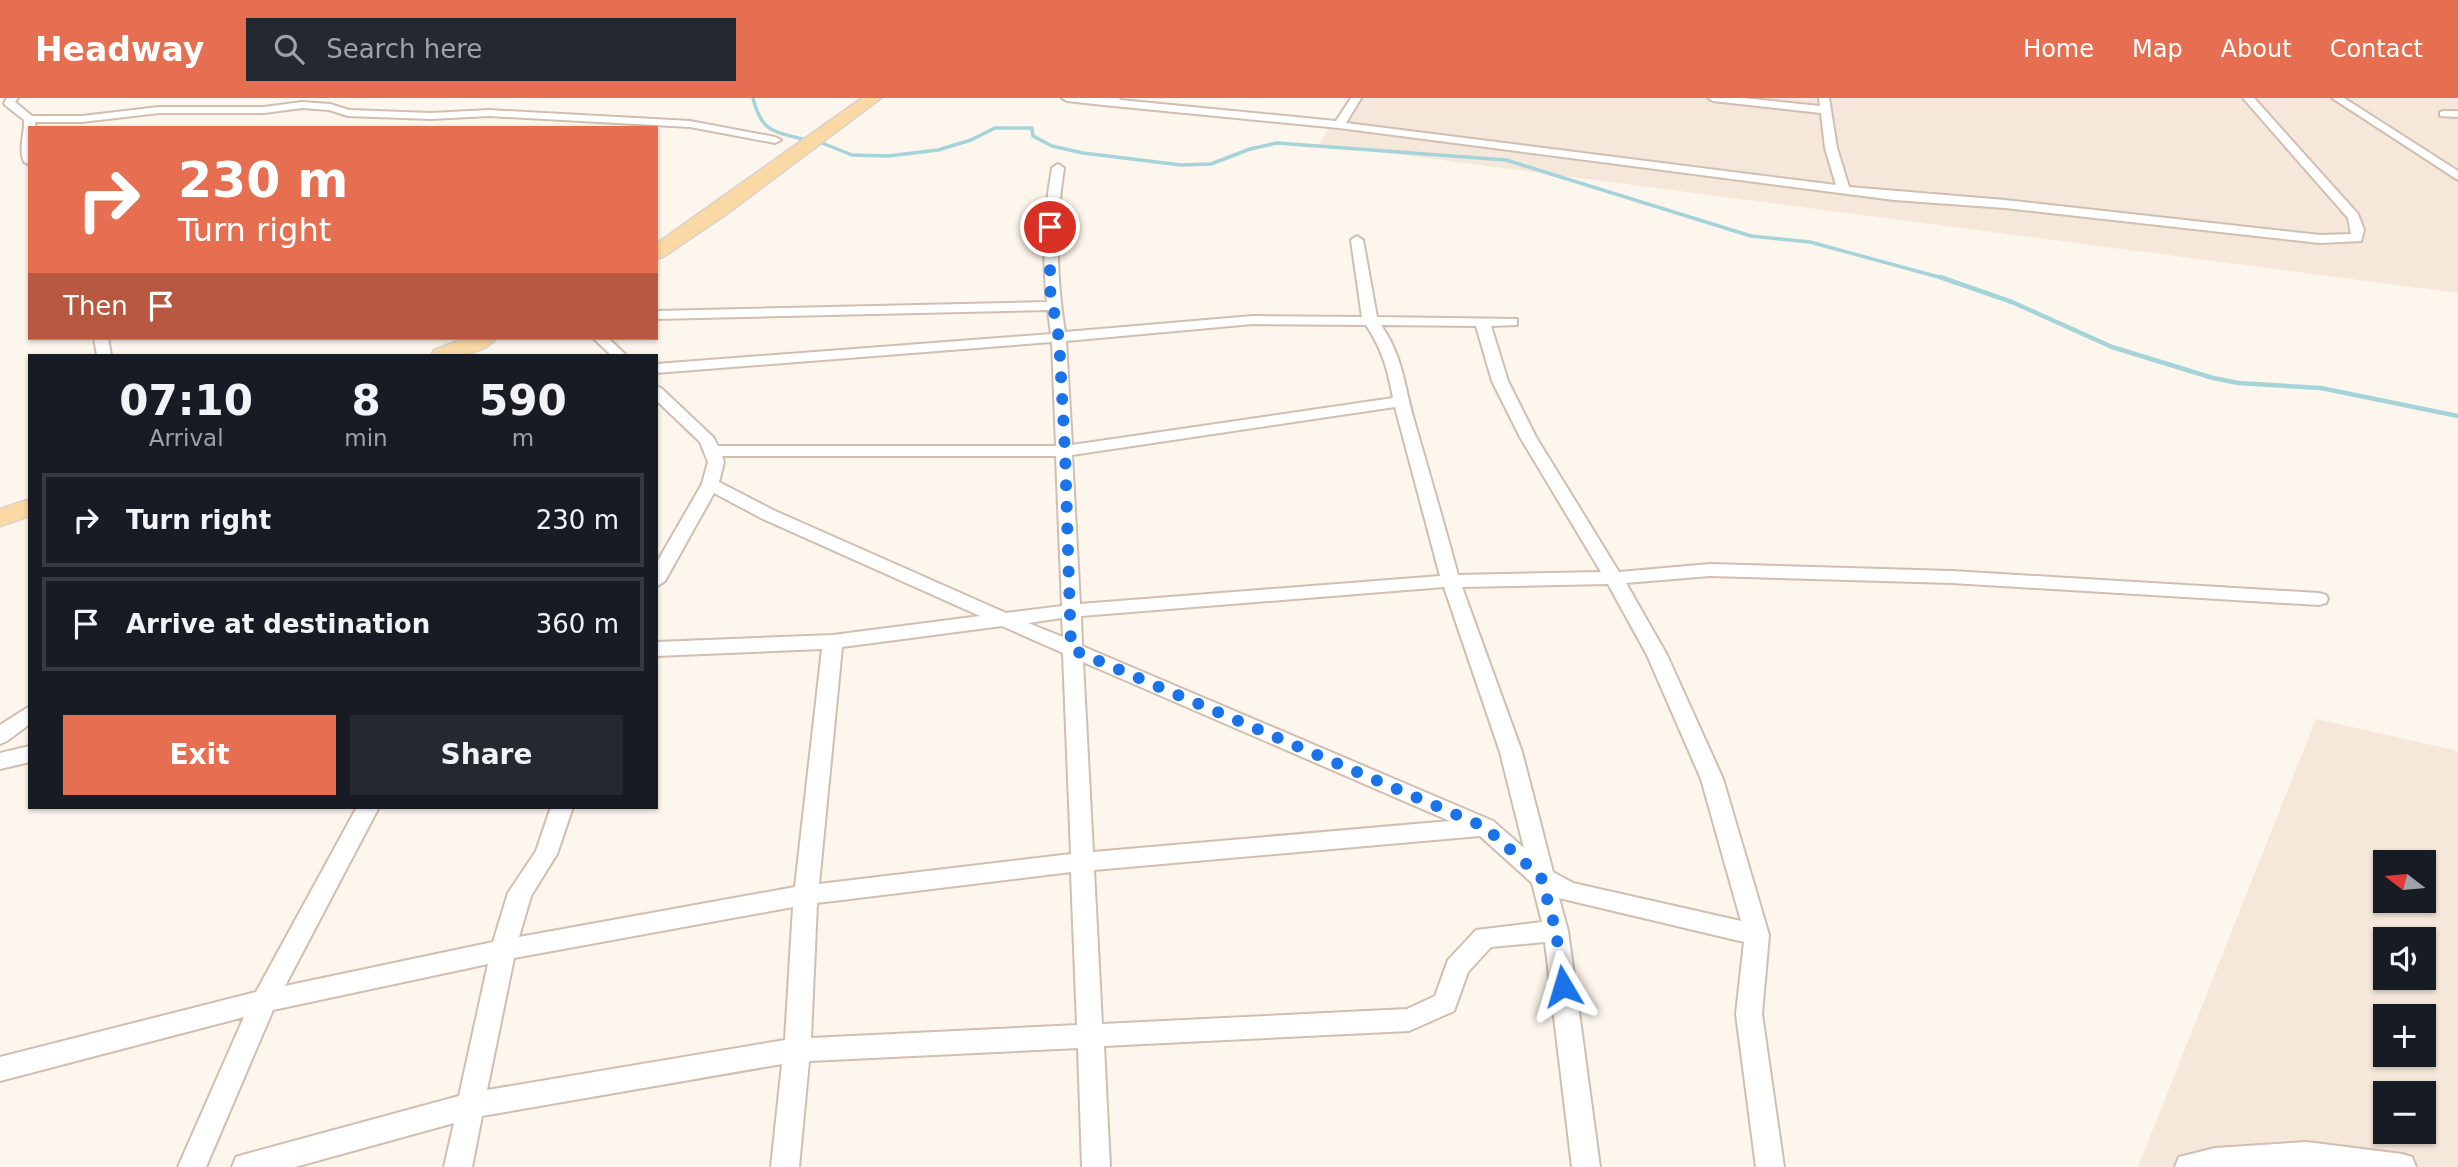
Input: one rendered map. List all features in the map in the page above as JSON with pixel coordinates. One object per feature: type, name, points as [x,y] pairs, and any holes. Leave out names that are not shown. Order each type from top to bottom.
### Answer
[{"type":"main road","points":[[658,252],[873,98]]},
{"type":"main road","points":[[445,354],[480,340]]},
{"type":"main road","points":[[0,517],[28,508]]},
{"type":"street","points":[[13,98],[9,103],[29,126],[172,110],[264,110],[302,105],[330,107],[348,113],[431,116],[489,113],[690,124],[775,140]]},
{"type":"street","points":[[1068,98],[1339,125],[1894,196],[2005,204],[2341,241],[2356,238],[2358,230],[2354,217],[2248,98]]},
{"type":"street","points":[[1103,102],[1119,98]]},
{"type":"street","points":[[1339,125],[1356,98]]},
{"type":"street","points":[[1713,98],[1824,104],[1831,148],[1843,188]]},
{"type":"street","points":[[2337,98],[2458,176]]},
{"type":"street","points":[[2444,114],[2458,114]]},
{"type":"street","points":[[28,129],[25,150],[28,157]]},
{"type":"street","points":[[1058,168],[1050,206],[1050,290],[1059,339],[1065,451],[1071,649],[1096,1167]]},
{"type":"street","points":[[1357,240],[1370,320],[1385,342],[1395,366],[1401,401],[1451,582],[1511,752],[1556,931],[1586,1167]]},
{"type":"street","points":[[658,315],[1054,306]]},
{"type":"street","points":[[658,369],[1059,339],[1253,320],[1512,322]]},
{"type":"street","points":[[1482,321],[1500,380],[1528,437],[1614,578],[1657,655],[1712,779],[1757,935],[1749,1014],[1770,1167]]},
{"type":"street","points":[[602,340],[618,354]]},
{"type":"street","points":[[658,393],[707,440],[716,462],[710,484],[658,577]]},
{"type":"street","points":[[711,450],[825,453],[1065,451],[1401,401]]},
{"type":"street","points":[[710,484],[767,514],[1007,621],[1485,827],[1541,877],[1568,891],[1757,935]]},
{"type":"street","points":[[658,649],[833,642],[1070,611],[1451,582],[1614,578],[1710,570],[1952,577],[2319,599]]},
{"type":"street","points":[[785,1167],[797,1050],[806,895],[833,642]]},
{"type":"street","points":[[0,736],[28,715]]},
{"type":"street","points":[[0,761],[28,754]]},
{"type":"street","points":[[192,1167],[264,1001],[367,809]]},
{"type":"street","points":[[458,1167],[503,950],[520,893],[546,854],[561,809]]},
{"type":"street","points":[[0,1069],[264,1001],[503,950],[806,895],[1081,862],[1485,827]]},
{"type":"street","points":[[246,1167],[473,1105],[797,1050],[1409,1020],[1445,1003],[1457,967],[1485,937],[1556,931]]},
{"type":"street","points":[[2189,1167],[2215,1161],[2307,1154],[2402,1167]]},
{"type":"shaded area","points":[[1350,98],[2458,98],[2458,293],[1319,144]]},
{"type":"shaded area","points":[[2316,719],[2458,751],[2458,1167],[2138,1167]]},
{"type":"waterway","points":[[753,98],[760,117],[769,128],[802,139]]},
{"type":"waterway","points":[[817,141],[852,155],[888,156],[938,150],[971,140],[995,128],[1032,128],[1033,136],[1052,146],[1083,153],[1181,165],[1211,164],[1250,149],[1277,143],[1506,160],[1751,236],[1810,242],[1945,279]]},
{"type":"waterway","points":[[1940,277],[1945,279]]},
{"type":"waterway","points":[[1945,279],[2012,302],[2112,347],[2213,378],[2238,383],[2321,388],[2458,416]]},
{"type":"route","points":[[1050,227],[1050,290],[1059,339],[1065,451],[1071,649],[1485,827],[1541,877],[1556,931],[1563,986]]}]
